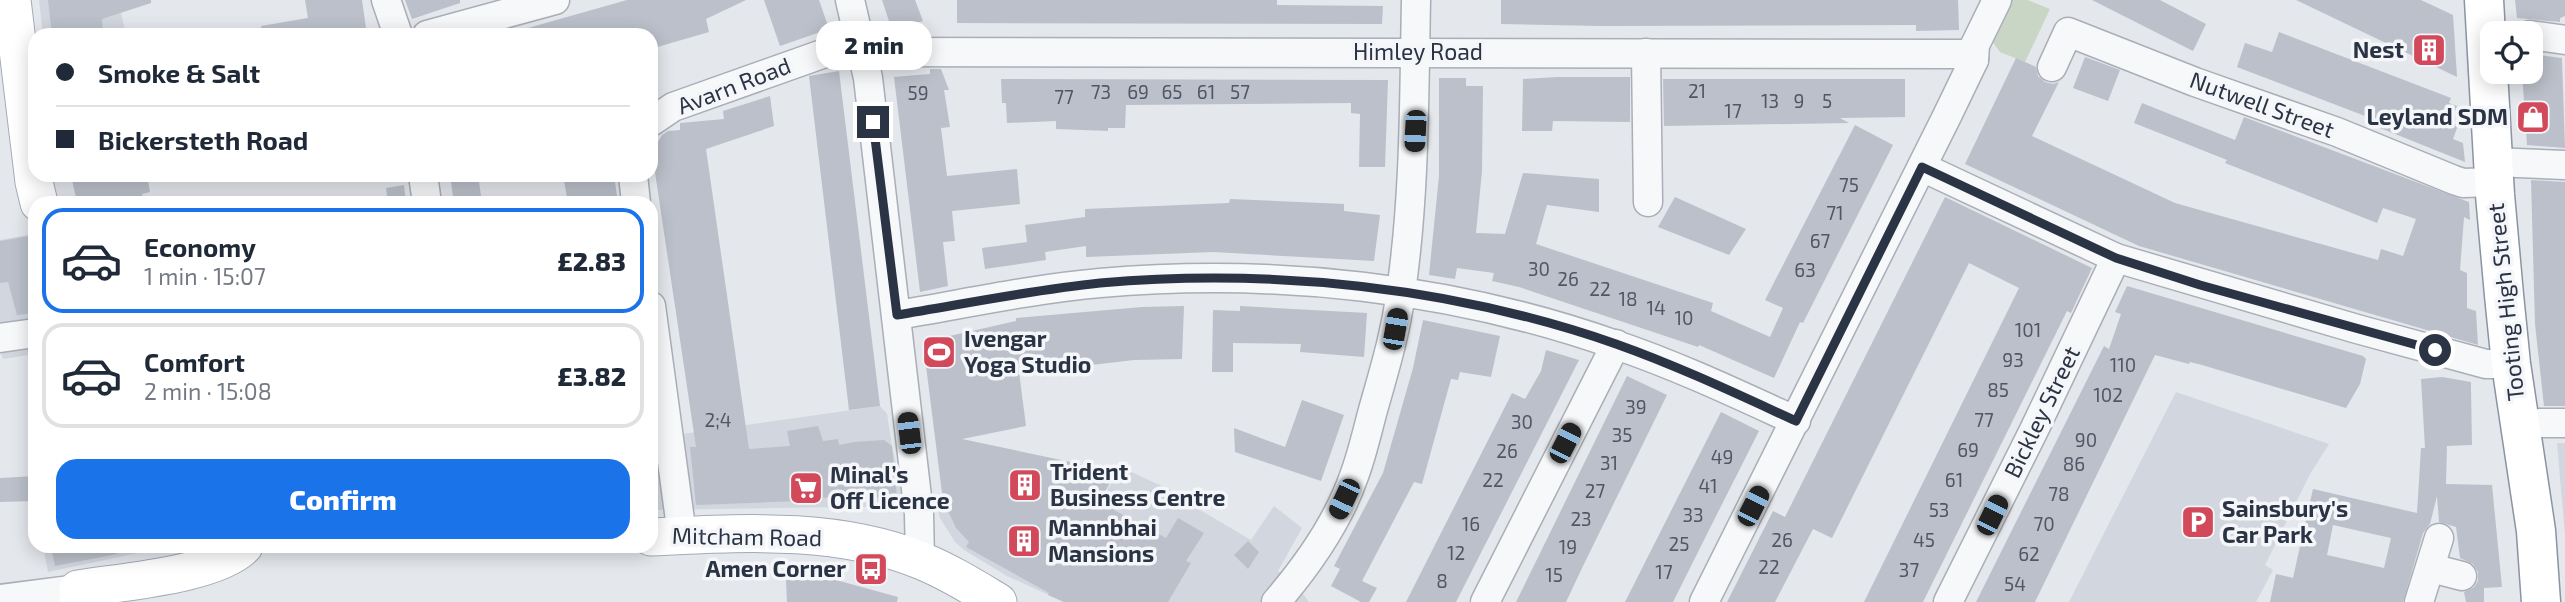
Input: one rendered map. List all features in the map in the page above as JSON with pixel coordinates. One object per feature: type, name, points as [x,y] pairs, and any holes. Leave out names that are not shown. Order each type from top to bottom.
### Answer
[{"type":"highway","name":"Tooting High Street","points":[[2495,19],[2494,172],[2511,364],[2536,531],[2541,602]]},
{"type":"main road","points":[[12,0],[28,109]]},
{"type":"main road","name":"Mitcham Road","points":[[667,536],[806,535],[875,546],[920,560],[947,572],[998,602]]},
{"type":"main road","points":[[92,594],[208,566],[237,553]]},
{"type":"street","points":[[386,0],[396,28]]},
{"type":"street","points":[[452,28],[555,0]]},
{"type":"street","points":[[850,0],[868,78],[919,514],[920,560]]},
{"type":"street","points":[[1276,602],[1334,520],[1354,477],[1389,351],[1401,291],[1414,144],[1416,0]]},
{"type":"street","points":[[1704,602],[1922,167],[1974,60],[1975,45],[1997,0]]},
{"type":"street","name":"Nutwell Street","points":[[2052,67],[2068,32],[2195,82],[2337,132],[2463,183],[2494,172]]},
{"type":"street","points":[[2543,37],[2565,40]]},
{"type":"street","name":"Himley Road","points":[[860,47],[1962,54],[1974,60]]},
{"type":"street","name":"Avarn Road","points":[[658,117],[673,107],[860,47]]},
{"type":"street","points":[[1646,53],[1648,202]]},
{"type":"street","points":[[2494,172],[2565,165]]},
{"type":"street","points":[[1922,167],[2116,258],[2370,333],[2486,364],[2511,364]]},
{"type":"street","name":"Bickley Street","points":[[1948,602],[2116,258]]},
{"type":"street","points":[[897,315],[1059,289],[1165,279],[1378,287],[1529,318],[1616,344],[1692,373],[1796,421]]},
{"type":"street","points":[[0,338],[28,334]]},
{"type":"street","points":[[1485,602],[1616,344]]},
{"type":"street","points":[[658,407],[667,536]]},
{"type":"street","points":[[2521,427],[2539,423],[2565,423]]},
{"type":"street","points":[[2419,602],[2439,538]]},
{"type":"street","points":[[2431,568],[2462,576]]},
{"type":"street","points":[[0,599],[92,594]]},
{"type":"shaded area","points":[[39,0],[118,0],[124,28],[42,28]]},
{"type":"shaded area","points":[[28,235],[28,355],[3,359],[0,348],[0,240]]},
{"type":"shaded area","name":"Sainsbury's Car Park","points":[[2176,392],[2329,444],[2310,474],[2265,565],[2273,570],[2256,602],[2069,602]]},
{"type":"shaded area","points":[[880,406],[887,414],[905,506],[658,510],[658,437]]},
{"type":"shaded area","points":[[2557,443],[2565,443],[2565,534],[2561,490]]},
{"type":"shaded area","points":[[1121,467],[1185,497],[1190,504],[1251,540],[1274,506],[1302,528],[1278,571],[1301,591],[1309,602],[1064,602],[1007,576],[964,550],[955,542],[940,518],[935,497],[947,493],[1078,540]]},
{"type":"shaded area","points":[[44,553],[138,553],[48,572]]},
{"type":"green space","points":[[2011,0],[2028,0],[2050,9],[2025,62],[2000,52],[1991,40]]},
{"type":"building","points":[[48,0],[151,0],[151,3],[102,19],[103,28],[51,28]]},
{"type":"building","points":[[305,0],[362,0],[366,28],[261,28],[308,18]]},
{"type":"building","points":[[405,0],[460,0],[460,3],[412,19]]},
{"type":"building","points":[[627,0],[746,0],[706,19],[709,32],[658,47],[658,28],[528,28]]},
{"type":"building","points":[[764,0],[819,0],[829,29],[780,46]]},
{"type":"building","points":[[882,0],[915,0],[923,21],[892,30]]},
{"type":"building","points":[[957,0],[1277,0],[1277,5],[1383,6],[1382,24],[957,23]]},
{"type":"building","points":[[1501,0],[1958,0],[1959,30],[1916,31],[1916,25],[1501,24]]},
{"type":"building","points":[[2092,0],[2160,0],[2206,24],[2193,51]]},
{"type":"building","points":[[2296,0],[2421,0],[2453,15],[2457,77]]},
{"type":"building","points":[[2515,0],[2565,0],[2565,16],[2560,18],[2560,22],[2517,18]]},
{"type":"building","points":[[2279,32],[2451,98],[2449,103],[2457,106],[2450,122],[2458,125],[2453,139],[2463,143],[2465,162],[2370,124],[2373,119],[2237,67],[2245,43],[2272,52]]},
{"type":"building","points":[[2543,56],[2562,58],[2565,148],[2527,145],[2523,84],[2543,84]]},
{"type":"building","points":[[2085,57],[2120,70],[2108,101],[2073,88]]},
{"type":"building","points":[[2016,58],[2036,67],[2038,76],[2045,82],[2059,82],[2032,136],[2175,203],[2378,260],[2381,249],[2403,256],[2416,219],[2383,208],[2377,223],[2225,163],[2227,160],[2134,123],[2142,103],[2235,140],[2244,117],[2469,202],[2470,220],[2464,217],[2460,270],[2467,273],[2467,308],[2476,311],[2478,345],[2139,246],[1965,164]]},
{"type":"building","points":[[930,69],[941,69],[949,90],[944,90],[950,127],[941,128],[947,176],[1017,169],[1020,204],[952,211],[955,241],[943,242],[948,286],[920,292],[894,77],[930,74]]},
{"type":"building","points":[[839,71],[880,406],[849,410],[809,76]]},
{"type":"building","points":[[1630,77],[1630,122],[1553,121],[1552,131],[1522,131],[1523,79]]},
{"type":"building","points":[[1439,78],[1466,78],[1466,86],[1483,86],[1482,171],[1476,233],[1505,234],[1523,173],[1599,179],[1599,212],[1547,205],[1536,244],[1713,303],[1711,311],[1770,337],[1783,308],[1765,300],[1855,125],[1893,145],[1803,323],[1800,322],[1774,378],[1699,345],[1698,347],[1519,287],[1492,281],[1494,273],[1457,268],[1455,279],[1429,275],[1439,176]]},
{"type":"building","points":[[1001,79],[1388,80],[1385,167],[1359,167],[1360,114],[1351,113],[1351,103],[1126,105],[1125,128],[1108,128],[1108,131],[1056,129],[1056,121],[1007,123],[1006,103],[1002,103]]},
{"type":"building","points":[[1663,79],[1905,79],[1905,117],[1840,118],[1849,123],[1664,126]]},
{"type":"building","points":[[770,96],[774,126],[706,149],[749,449],[790,446],[787,431],[818,426],[823,441],[838,439],[839,445],[884,440],[892,446],[897,497],[800,498],[800,501],[696,505],[690,447],[696,447],[656,182],[658,142],[668,131],[680,130],[680,123],[724,119],[723,111]]},
{"type":"building","points":[[2531,180],[2565,182],[2565,406],[2544,406],[2535,324]]},
{"type":"building","points":[[72,182],[148,182],[150,192],[142,196],[76,196]]},
{"type":"building","points":[[451,182],[479,182],[481,196],[453,196]]},
{"type":"building","points":[[564,182],[615,182],[617,196],[567,196]]},
{"type":"building","points":[[404,185],[405,196],[387,196],[386,188]]},
{"type":"building","points":[[1675,197],[1746,229],[1729,255],[1658,227]]},
{"type":"building","points":[[1945,197],[2092,268],[2071,313],[2067,311],[1923,602],[1864,602],[2019,288],[1969,263],[1832,538],[1813,529],[1775,602],[1727,602],[1773,511],[1785,517]]},
{"type":"building","points":[[1230,199],[1344,204],[1344,211],[1380,215],[1374,261],[1213,252],[1086,257],[1086,246],[1045,252],[1046,260],[985,269],[982,248],[1027,242],[1025,225],[1085,217],[1085,209],[1229,203]]},
{"type":"building","points":[[28,236],[28,314],[17,315],[8,282],[0,283],[0,241]]},
{"type":"building","points":[[2127,286],[2363,356],[2366,359],[2360,384],[2346,408],[2202,365],[2155,355],[2035,602],[1976,602],[2104,346],[2109,349],[2121,314],[2115,312]]},
{"type":"building","points":[[1184,306],[1182,359],[1134,360],[1083,366],[1082,358],[1018,364],[1026,426],[962,439],[1080,464],[1110,483],[1099,502],[1166,538],[1178,518],[1204,533],[1186,561],[1191,563],[1168,602],[1064,602],[966,547],[969,542],[956,528],[948,511],[946,493],[942,493],[923,342],[1016,321],[1016,318]]},
{"type":"building","points":[[1240,306],[1367,313],[1364,357],[1300,352],[1301,344],[1233,343],[1233,372],[1212,372],[1213,310],[1240,311]]},
{"type":"building","points":[[1423,320],[1500,336],[1491,377],[1460,372],[1458,380],[1451,379],[1422,484],[1414,482],[1362,581],[1377,588],[1369,602],[1361,602],[1331,586],[1340,569],[1334,566],[1383,473],[1413,368]]},
{"type":"building","points":[[1546,350],[1579,360],[1456,602],[1406,602],[1512,393],[1525,399],[1541,371]]},
{"type":"building","points":[[1627,376],[1667,395],[1566,602],[1516,602]]},
{"type":"building","points":[[2442,377],[2471,382],[2472,445],[2447,446],[2446,484],[2492,485],[2502,587],[2484,588],[2484,602],[2466,602],[2464,592],[2474,587],[2478,581],[2478,572],[2473,564],[2460,558],[2456,527],[2439,522],[2437,496],[2403,602],[2270,602],[2276,574],[2293,578],[2306,519],[2303,518],[2313,489],[2417,513],[2421,448],[2425,448],[2421,379]],"holes":[[[2333,525],[2391,538],[2384,568],[2327,555]]]},
{"type":"building","points":[[1302,400],[1344,415],[1321,481],[1235,452],[1234,428],[1285,447]]},
{"type":"building","points":[[1721,412],[1759,431],[1673,602],[1625,602]]},
{"type":"building","points":[[28,476],[28,501],[0,502],[0,478]]},
{"type":"building","points":[[1248,541],[1259,552],[1248,569],[1234,555]]},
{"type":"building","points":[[52,553],[117,553],[117,554],[55,566]]},
{"type":"building","points":[[786,580],[836,580],[898,597],[897,602],[787,602]]},
{"type":"place","name":"Nest","points":[[2429,50]]},
{"type":"place","name":"Leyland SDM","points":[[2533,117]]},
{"type":"place","name":"Ivengar Yoga Studio","points":[[939,352]]},
{"type":"place","name":"Trident Business Centre","points":[[1025,485]]},
{"type":"place","name":"Minal’s Off Licence","points":[[806,488]]},
{"type":"place","name":"Sainsbury's Car Park","points":[[2198,522]]},
{"type":"place","name":"Mannbhai Mansions","points":[[1024,541]]},
{"type":"place","name":"Amen Corner","points":[[871,569]]},
{"type":"route","points":[[873,122],[897,315],[1059,289],[1165,279],[1378,287],[1529,318],[1616,344],[1692,373],[1796,421],[1922,167],[2116,258],[2200,285],[2435,350]]}]
